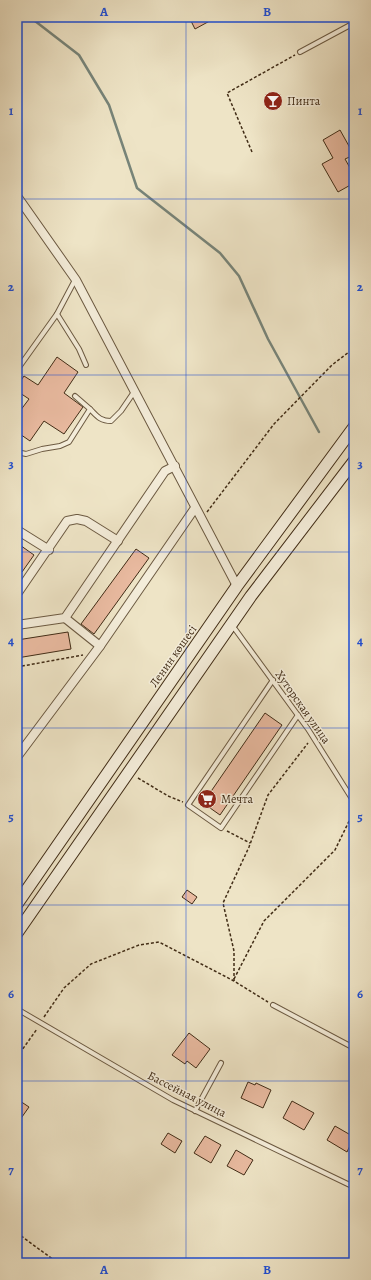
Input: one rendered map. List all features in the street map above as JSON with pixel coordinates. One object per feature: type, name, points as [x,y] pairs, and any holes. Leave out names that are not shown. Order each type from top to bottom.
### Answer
[{"type":"main road","name":"Ленин көшесі","points":[[17,904],[237,586],[354,427]]},
{"type":"main road","points":[[18,929],[251,596],[354,461]]},
{"type":"main road","points":[[237,586],[251,596]]},
{"type":"street","points":[[17,196],[76,280],[237,586]]},
{"type":"street","points":[[17,625],[65,618],[164,471],[174,466]]},
{"type":"street","points":[[17,757],[97,650],[195,508]]},
{"type":"street","points":[[17,594],[68,522],[77,519],[86,521],[118,541]]},
{"type":"street","points":[[17,530],[49,550]]},
{"type":"street","points":[[65,618],[97,650]]},
{"type":"lane","points":[[300,52],[354,23]]},
{"type":"lane","points":[[17,370],[57,314],[76,280]]},
{"type":"lane","points":[[57,314],[79,348],[86,365]]},
{"type":"lane","points":[[75,396],[98,417],[104,421],[111,421],[121,411],[134,392]]},
{"type":"lane","points":[[17,452],[26,454],[42,449],[60,446],[69,442],[90,409]]},
{"type":"lane","name":"Хуторская улица","points":[[232,625],[313,736],[354,802]]},
{"type":"lane","points":[[273,680],[188,805],[221,828],[298,715]]},
{"type":"lane","points":[[273,1005],[354,1048]]},
{"type":"lane","name":"Бассейная улица","points":[[17,1009],[173,1100],[354,1187]]},
{"type":"lane","points":[[195,1111],[221,1063]]},
{"type":"path","points":[[252,152],[227,93],[300,52]]},
{"type":"path","points":[[202,520],[274,424],[290,406],[332,365],[354,348]]},
{"type":"path","points":[[17,667],[97,650]]},
{"type":"path","points":[[234,981],[234,950],[223,903],[250,843],[268,795],[313,736]]},
{"type":"path","points":[[138,778],[168,796],[188,805]]},
{"type":"path","points":[[234,981],[264,921],[335,850],[354,811]]},
{"type":"path","points":[[221,828],[250,843]]},
{"type":"path","points":[[17,1057],[64,988],[91,964],[138,945],[159,942],[234,981],[273,1005]]},
{"type":"path","points":[[17,1233],[58,1263]]},
{"type":"building","points":[[189,17],[217,17],[195,29]]},
{"type":"building","points":[[340,130],[354,155],[345,159],[354,175],[354,183],[338,192],[322,164],[333,158],[323,140]]},
{"type":"building","points":[[57,357],[78,372],[64,393],[83,407],[64,434],[44,421],[30,441],[17,432],[17,415],[29,399],[17,391],[17,386],[24,376],[38,385]]},
{"type":"building","points":[[17,543],[34,555],[22,572],[17,568]]},
{"type":"building","points":[[136,549],[149,558],[94,634],[81,624]]},
{"type":"building","points":[[68,632],[71,649],[17,658],[17,640]]},
{"type":"building","points":[[265,713],[282,725],[220,815],[203,803]]},
{"type":"building","points":[[187,890],[197,897],[192,904],[182,897]]},
{"type":"building","points":[[189,1033],[210,1049],[196,1068],[187,1061],[185,1064],[172,1055]]},
{"type":"building","points":[[248,1082],[255,1085],[256,1083],[271,1090],[263,1108],[241,1098]]},
{"type":"building","points":[[17,1099],[29,1107],[17,1124]]},
{"type":"building","points":[[292,1101],[314,1113],[304,1130],[283,1118]]},
{"type":"building","points":[[335,1126],[354,1137],[347,1152],[327,1140]]},
{"type":"building","points":[[168,1133],[182,1141],[175,1153],[161,1144]]},
{"type":"building","points":[[205,1136],[221,1145],[211,1163],[194,1153]]},
{"type":"building","points":[[236,1150],[253,1160],[244,1175],[227,1166]]},
{"type":"waterway","points":[[24,17],[35,21],[79,55],[109,105],[137,188],[220,253],[239,276],[268,339],[319,432]]},
{"type":"place","name":"Пинта","points":[[273,101]]},
{"type":"place","name":"Мечта","points":[[207,799]]}]
